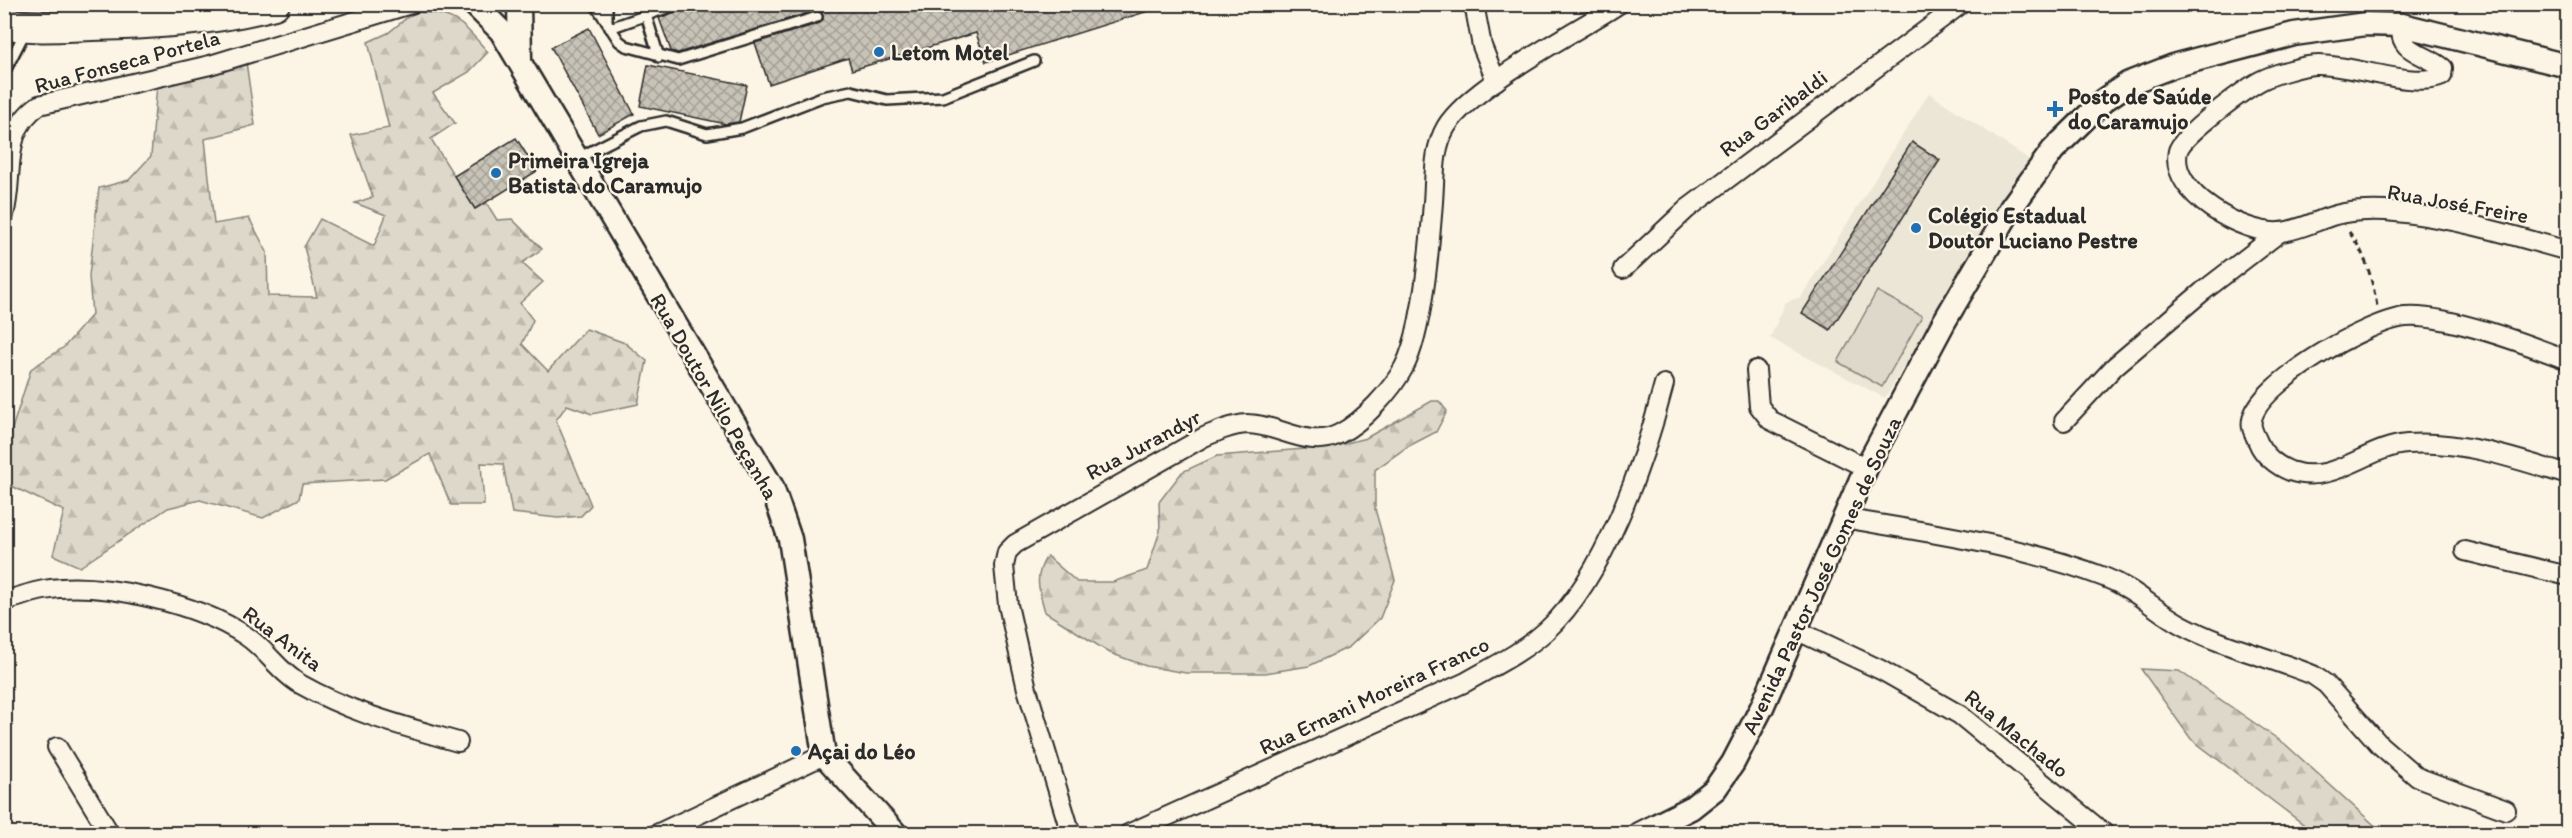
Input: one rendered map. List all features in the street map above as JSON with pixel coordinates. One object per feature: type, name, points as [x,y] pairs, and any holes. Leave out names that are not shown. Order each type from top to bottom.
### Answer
[{"type":"highway","points":[[16,25],[211,19],[274,4]]},
{"type":"street","name":"Rua Fonseca Portela","points":[[4,215],[10,195],[11,149],[15,132],[24,115],[39,105],[210,65],[411,4]]},
{"type":"street","name":"Rua Doutor Nilo Peçanha","points":[[474,4],[501,31],[521,69],[772,487],[790,539],[824,755]]},
{"type":"street","name":"Rua Doutor Nilo Peçanha","points":[[519,4],[521,69]]},
{"type":"street","points":[[1474,4],[1482,46],[1496,81]]},
{"type":"street","name":"Rua Jurandyr","points":[[1071,834],[1028,689],[1008,605],[1004,566],[1007,552],[1015,543],[1204,437],[1230,427],[1248,424],[1324,440],[1341,434],[1370,412],[1404,366],[1412,345],[1428,257],[1434,162],[1446,127],[1466,104],[1496,81],[1619,4]]},
{"type":"street","name":"Rua Garibaldi","points":[[1623,269],[1705,195],[1961,4]]},
{"type":"street","name":"Avenida Pastor José Gomes de Souza","points":[[1639,834],[1691,808],[1715,789],[1733,763],[1762,707],[1866,468],[1944,322],[2011,208],[2053,150],[2104,100],[2129,82],[2176,65],[2294,34],[2366,24],[2402,25],[2568,66]]},
{"type":"street","name":"Rua José Freire","points":[[2402,25],[2399,37],[2402,44],[2443,68],[2442,76],[2408,79],[2347,67],[2315,65],[2261,81],[2208,118],[2178,149],[2177,168],[2182,181],[2207,206],[2246,226],[2280,232],[2336,214],[2384,211],[2429,217],[2568,251]]},
{"type":"street","points":[[2064,422],[2115,366],[2202,292],[2280,232]]},
{"type":"street","points":[[2568,360],[2526,344],[2445,322],[2407,317],[2380,322],[2319,354],[2260,400],[2251,427],[2262,453],[2289,471],[2310,475],[2334,472],[2369,456],[2404,444],[2433,443],[2513,458],[2568,475]]},
{"type":"street","points":[[1756,370],[1759,406],[1770,420],[1866,468]]},
{"type":"street","name":"Rua Ernani Moreira Franco","points":[[1128,834],[1466,682],[1518,653],[1547,630],[1576,597],[1602,550],[1636,475],[1664,384]]},
{"type":"street","points":[[1842,519],[1973,539],[2055,560],[2107,578],[2141,595],[2179,624],[2220,644],[2313,675],[2326,684],[2380,745],[2417,777],[2506,810]]},
{"type":"street","points":[[2465,551],[2568,576]]},
{"type":"street","name":"Rua Anita","points":[[4,601],[45,590],[88,589],[184,606],[222,621],[247,637],[297,682],[346,709],[458,742]]},
{"type":"street","name":"Rua Machado","points":[[1796,630],[1881,670],[1960,715],[2105,834]]},
{"type":"street","points":[[57,747],[110,834]]},
{"type":"street","points":[[657,834],[824,755],[883,830]]},
{"type":"lane","points":[[595,4],[608,25],[626,46],[659,57],[678,60],[817,17]]},
{"type":"lane","points":[[607,4],[608,25]]},
{"type":"lane","points":[[608,25],[678,4]]},
{"type":"lane","points":[[646,15],[659,57]]},
{"type":"lane","points":[[4,73],[16,25]]},
{"type":"lane","points":[[575,159],[641,126],[666,122],[707,134],[742,128],[822,97],[851,91],[887,100],[943,97],[1034,61]]},
{"type":"path","points":[[2336,214],[2362,253],[2369,269],[2380,322]]},
{"type":"shaded area","name":"Colégio Estadual Doutor Luciano Pestre","points":[[1929,93],[2030,160],[1885,398],[1770,338],[1786,302],[1801,297]]},
{"type":"green space","points":[[414,12],[439,14],[457,21],[488,52],[469,72],[433,93],[455,123],[431,139],[475,209],[486,202],[497,220],[512,219],[542,249],[522,263],[543,282],[520,303],[533,320],[522,344],[548,371],[586,329],[625,343],[647,361],[638,404],[592,414],[567,405],[556,420],[591,505],[581,516],[558,518],[512,513],[503,464],[481,463],[484,505],[451,505],[430,454],[385,479],[302,484],[299,499],[263,518],[200,500],[168,508],[80,567],[53,555],[64,511],[5,483],[4,454],[31,369],[64,347],[92,315],[89,276],[99,188],[129,180],[151,156],[157,85],[246,62],[255,125],[205,139],[214,224],[249,218],[267,252],[268,296],[317,297],[304,247],[320,219],[374,246],[386,215],[355,203],[373,197],[351,135],[389,128],[368,42],[388,33]]},
{"type":"green space","points":[[1877,291],[1922,316],[1882,387],[1838,362]]},
{"type":"green space","points":[[1432,401],[1439,401],[1447,411],[1436,432],[1407,447],[1375,470],[1375,509],[1395,580],[1380,618],[1349,647],[1309,666],[1265,673],[1186,673],[1146,666],[1110,653],[1045,612],[1038,584],[1040,571],[1047,556],[1077,582],[1113,582],[1147,570],[1160,531],[1159,502],[1182,472],[1217,456],[1331,447],[1366,438]]},
{"type":"green space","points":[[2141,669],[2179,671],[2285,744],[2383,833],[2315,833],[2191,739]]},
{"type":"building","points":[[685,4],[1157,4],[1158,8],[986,62],[976,33],[852,70],[848,58],[769,84],[755,43],[820,23],[823,19],[822,12],[815,11],[678,53],[671,51],[659,18],[681,10]]},
{"type":"building","points":[[589,28],[634,114],[598,134],[551,47]]},
{"type":"building","points":[[648,65],[747,85],[739,122],[726,124],[640,106]]},
{"type":"building","name":"Primeira Igreja Batista do Caramujo","points":[[516,138],[537,171],[475,209],[454,176]]},
{"type":"building","points":[[1912,142],[1940,160],[1830,330],[1802,313]]},
{"type":"place","name":"Letom Motel","points":[[879,52]]},
{"type":"place","name":"Posto de Saúde do Caramujo","points":[[2055,109]]},
{"type":"place","name":"Primeira Igreja Batista do Caramujo","points":[[496,173]]},
{"type":"place","name":"Colégio Estadual Doutor Luciano Pestre","points":[[1916,228]]},
{"type":"place","name":"Açai do Léo","points":[[796,751]]}]
